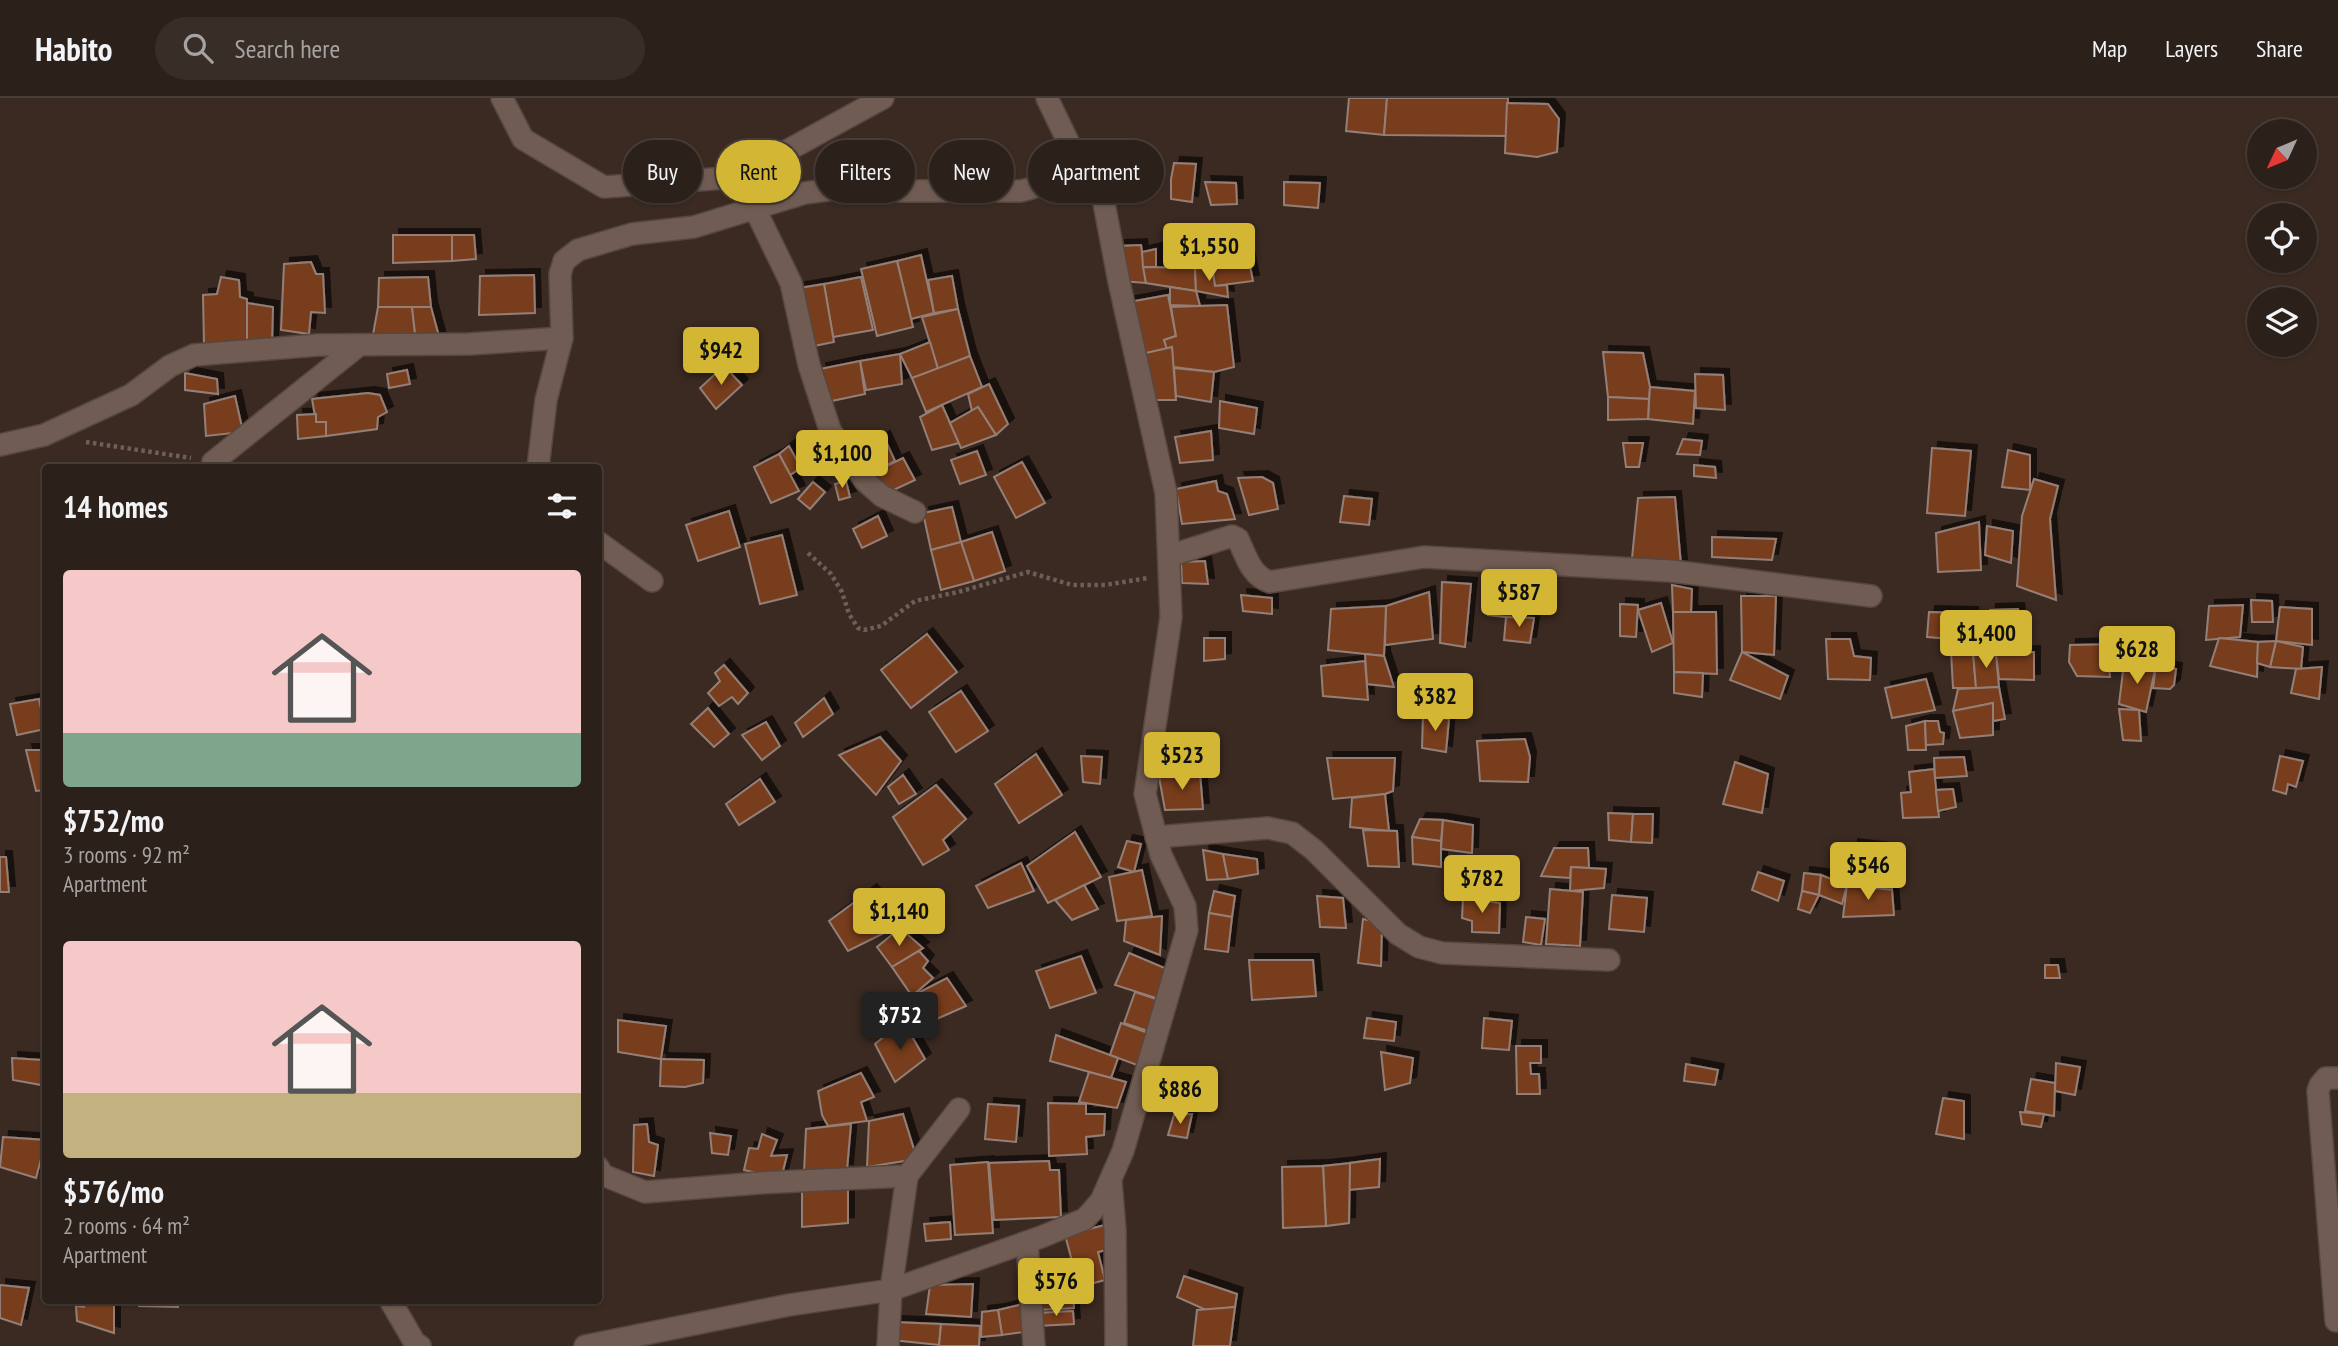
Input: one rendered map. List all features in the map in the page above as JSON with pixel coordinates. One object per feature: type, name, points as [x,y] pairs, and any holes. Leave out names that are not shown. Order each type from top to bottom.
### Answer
[{"type":"street","points":[[502,98],[523,139],[604,187],[739,177],[883,98]]},
{"type":"street","points":[[1046,98],[1067,140]]},
{"type":"street","points":[[538,464],[546,400],[562,338],[560,274],[564,261],[578,250],[632,234],[694,227],[805,193],[842,188],[944,192],[1028,189]]},
{"type":"street","points":[[585,1346],[789,1306],[891,1290],[1085,1219],[1101,1201],[1111,1182],[1123,1151],[1187,930],[1185,906],[1161,855],[1146,794],[1171,617],[1166,493],[1104,203]]},
{"type":"street","points":[[755,209],[790,283],[809,365],[830,430],[864,481],[882,496],[915,512]]},
{"type":"street","points":[[0,445],[44,435],[131,395],[170,366],[194,355],[318,345],[469,344],[562,338]]},
{"type":"street","points":[[215,464],[358,346]]},
{"type":"street","points":[[1170,565],[1231,536],[1238,539],[1252,569],[1260,578],[1270,582],[1424,557],[1671,571],[1871,596]]},
{"type":"street","points":[[602,545],[652,581]]},
{"type":"street","points":[[1156,836],[1268,828],[1292,833],[1314,850],[1398,934],[1419,947],[1442,953],[1609,960]]},
{"type":"street","points":[[2336,1321],[2318,1091],[2326,1078],[2338,1078]]},
{"type":"street","points":[[888,1346],[891,1290],[907,1176],[959,1109]]},
{"type":"street","points":[[602,1173],[645,1192],[907,1176]]},
{"type":"street","points":[[1111,1182],[1115,1230],[1116,1346]]},
{"type":"street","points":[[1027,1242],[1034,1346]]},
{"type":"street","points":[[392,1304],[415,1343],[420,1346]]},
{"type":"path","points":[[84,441],[209,464]]},
{"type":"path","points":[[808,553],[831,574],[842,592],[849,614],[858,628],[864,630],[881,626],[915,601],[1028,572],[1072,585],[1105,585],[1170,565]]},
{"type":"building","points":[[1349,98],[1387,98],[1384,135],[1346,131]]},
{"type":"building","points":[[1387,98],[1508,98],[1507,136],[1384,135]]},
{"type":"building","points":[[1507,103],[1548,104],[1559,119],[1557,152],[1537,157],[1505,153]]},
{"type":"building","points":[[1174,163],[1196,164],[1192,202],[1171,199]]},
{"type":"building","points":[[1205,182],[1236,183],[1237,204],[1211,205]]},
{"type":"building","points":[[1284,182],[1320,183],[1318,208],[1284,205]]},
{"type":"building","points":[[393,235],[452,235],[452,261],[393,263]]},
{"type":"building","points":[[452,235],[474,235],[476,259],[452,261]]},
{"type":"building","points":[[1141,245],[1146,283],[1120,281],[1119,246]]},
{"type":"building","points":[[1156,249],[1156,267],[1143,267],[1142,252]]},
{"type":"building","points":[[921,255],[934,313],[911,319],[897,261]]},
{"type":"building","points":[[1248,256],[1253,281],[1215,286],[1211,260]]},
{"type":"building","points":[[897,261],[913,327],[877,336],[861,269]]},
{"type":"building","points":[[311,262],[316,274],[323,274],[325,313],[311,312],[309,334],[281,330],[284,264]]},
{"type":"building","points":[[1143,267],[1195,268],[1196,291],[1146,283]]},
{"type":"building","points":[[1195,268],[1212,268],[1215,286],[1227,285],[1228,297],[1196,291]]},
{"type":"building","points":[[534,275],[535,313],[479,315],[480,276]]},
{"type":"building","points":[[952,276],[958,309],[934,313],[928,280]]},
{"type":"building","points":[[221,277],[239,280],[240,297],[247,299],[247,348],[204,345],[203,295],[217,294]]},
{"type":"building","points":[[428,277],[431,307],[378,307],[379,278]]},
{"type":"building","points":[[861,277],[873,330],[833,337],[824,284]]},
{"type":"building","points":[[824,284],[834,342],[809,347],[799,288]]},
{"type":"building","points":[[1170,287],[1196,291],[1200,306],[1170,305]]},
{"type":"building","points":[[1168,295],[1176,336],[1164,340],[1167,349],[1137,355],[1129,302]]},
{"type":"building","points":[[247,303],[273,307],[272,345],[247,341]]},
{"type":"building","points":[[1227,305],[1234,367],[1214,372],[1173,367],[1172,347],[1167,349],[1164,340],[1176,336],[1171,307]]},
{"type":"building","points":[[378,307],[412,307],[416,342],[372,340]]},
{"type":"building","points":[[412,307],[431,307],[440,340],[416,342]]},
{"type":"building","points":[[958,309],[970,356],[938,369],[922,317]]},
{"type":"building","points":[[930,342],[938,369],[912,378],[900,354]]},
{"type":"building","points":[[1172,347],[1176,400],[1146,400],[1137,355]]},
{"type":"building","points":[[1603,352],[1643,353],[1650,387],[1649,399],[1608,397]]},
{"type":"building","points":[[900,354],[902,384],[866,390],[860,361]]},
{"type":"building","points":[[970,356],[982,387],[926,412],[912,378]]},
{"type":"building","points":[[860,361],[865,394],[827,402],[820,369]]},
{"type":"building","points":[[724,366],[742,385],[716,409],[700,388]]},
{"type":"building","points":[[1174,368],[1214,372],[1211,402],[1176,396]]},
{"type":"building","points":[[407,370],[410,384],[389,388],[387,374]]},
{"type":"building","points":[[185,373],[217,379],[218,394],[185,390]]},
{"type":"building","points":[[1695,374],[1723,375],[1725,410],[1696,408]]},
{"type":"building","points":[[989,384],[1008,424],[996,435],[978,407],[972,411],[968,394]]},
{"type":"building","points":[[1650,387],[1695,391],[1693,424],[1648,419]]},
{"type":"building","points":[[368,393],[380,395],[387,412],[378,417],[377,429],[326,436],[326,422],[316,422],[312,399]]},
{"type":"building","points":[[235,396],[243,432],[206,436],[204,404]]},
{"type":"building","points":[[1608,397],[1649,399],[1648,419],[1608,420]]},
{"type":"building","points":[[1220,401],[1257,408],[1254,434],[1219,428]]},
{"type":"building","points":[[942,405],[959,443],[932,450],[920,417]]},
{"type":"building","points":[[978,407],[996,435],[961,448],[950,423]]},
{"type":"building","points":[[316,414],[316,422],[326,422],[326,436],[298,439],[297,415]]},
{"type":"building","points":[[1211,431],[1213,460],[1180,463],[1175,437]]},
{"type":"building","points":[[884,437],[895,461],[877,470],[866,446]]},
{"type":"building","points":[[1683,439],[1702,441],[1700,455],[1677,454]]},
{"type":"building","points":[[1623,443],[1643,443],[1639,467],[1626,467]]},
{"type":"building","points":[[789,446],[801,468],[790,475],[779,454]]},
{"type":"building","points":[[1932,448],[1971,451],[1965,516],[1927,513]]},
{"type":"building","points":[[2008,450],[2030,455],[2030,490],[2002,487]]},
{"type":"building","points":[[977,451],[986,475],[960,484],[951,460]]},
{"type":"building","points":[[779,454],[799,491],[771,503],[754,467]]},
{"type":"building","points":[[903,458],[915,480],[883,495],[872,473]]},
{"type":"building","points":[[1022,462],[1045,503],[1016,518],[994,477]]},
{"type":"building","points":[[1694,465],[1715,467],[1716,478],[1694,476]]},
{"type":"building","points":[[1262,477],[1273,483],[1278,509],[1249,515],[1238,478]]},
{"type":"building","points":[[2034,479],[2058,486],[2050,519],[2056,600],[2017,586],[2022,516]]},
{"type":"building","points":[[846,481],[850,497],[839,500],[835,484]]},
{"type":"building","points":[[1216,481],[1218,491],[1227,494],[1235,519],[1182,524],[1176,489]]},
{"type":"building","points":[[813,482],[825,492],[810,509],[798,499]]},
{"type":"building","points":[[1344,496],[1372,499],[1369,525],[1340,522]]},
{"type":"building","points":[[1675,497],[1681,565],[1631,568],[1638,498]]},
{"type":"building","points":[[952,507],[961,542],[931,550],[923,513]]},
{"type":"building","points":[[729,511],[740,547],[698,561],[686,525]]},
{"type":"building","points":[[878,516],[887,536],[862,548],[853,529]]},
{"type":"building","points":[[1979,522],[1981,570],[1938,572],[1936,533]]},
{"type":"building","points":[[1987,526],[2013,531],[2011,563],[1985,555]]},
{"type":"building","points":[[992,532],[1005,571],[974,581],[961,542]]},
{"type":"building","points":[[782,535],[797,595],[760,604],[745,544]]},
{"type":"building","points":[[1712,537],[1776,539],[1772,560],[1712,557]]},
{"type":"building","points":[[961,542],[974,581],[941,590],[931,550]]},
{"type":"building","points":[[1205,561],[1208,584],[1182,583],[1181,562]]},
{"type":"building","points":[[1492,576],[1518,577],[1513,618],[1488,615]]},
{"type":"building","points":[[1442,582],[1471,584],[1465,647],[1440,643]]},
{"type":"building","points":[[1672,585],[1692,589],[1691,612],[1673,612]]},
{"type":"building","points":[[1429,592],[1433,639],[1385,645],[1386,606]]},
{"type":"building","points":[[1241,595],[1272,598],[1272,614],[1243,611]]},
{"type":"building","points":[[1741,596],[1776,596],[1774,655],[1742,652]]},
{"type":"building","points":[[2251,600],[2272,601],[2273,622],[2252,622]]},
{"type":"building","points":[[1661,603],[1673,643],[1652,652],[1638,610]]},
{"type":"building","points":[[1620,604],[1638,605],[1636,637],[1620,636]]},
{"type":"building","points":[[2243,605],[2240,637],[2206,640],[2209,606]]},
{"type":"building","points":[[1386,606],[1384,656],[1328,650],[1331,609]]},
{"type":"building","points":[[2280,607],[2312,609],[2312,645],[2276,641]]},
{"type":"building","points":[[2018,609],[2021,629],[1988,629],[1990,610]]},
{"type":"building","points":[[1673,612],[1716,612],[1717,674],[1674,672]]},
{"type":"building","points":[[1929,612],[1972,613],[1975,641],[1927,637]]},
{"type":"building","points":[[1506,617],[1534,618],[1530,643],[1504,640]]},
{"type":"building","points":[[927,634],[957,672],[911,708],[881,670]]},
{"type":"building","points":[[1204,638],[1225,638],[1225,659],[1204,661]]},
{"type":"building","points":[[2164,638],[2156,665],[2124,663],[2126,643]]},
{"type":"building","points":[[2219,638],[2258,642],[2257,677],[2210,666]]},
{"type":"building","points":[[1826,639],[1850,639],[1854,656],[1871,658],[1870,680],[1828,679]]},
{"type":"building","points":[[2276,641],[2303,647],[2301,669],[2270,667]]},
{"type":"building","points":[[2276,641],[2270,667],[2257,663],[2258,642]]},
{"type":"building","points":[[2120,644],[2119,663],[2109,665],[2110,677],[2077,676],[2069,662],[2070,645]]},
{"type":"building","points":[[1742,652],[1788,676],[1780,699],[1730,680]]},
{"type":"building","points":[[1951,652],[1973,652],[1976,688],[1953,688]]},
{"type":"building","points":[[1973,652],[1996,654],[1999,687],[1976,688]]},
{"type":"building","points":[[2034,652],[2034,680],[1999,679],[1996,654]]},
{"type":"building","points":[[1365,654],[1384,656],[1394,687],[1367,684]]},
{"type":"building","points":[[1365,661],[1368,700],[1323,696],[1321,666]]},
{"type":"building","points":[[2124,663],[2156,665],[2146,712],[2119,704]]},
{"type":"building","points":[[724,665],[748,693],[738,704],[732,697],[719,706],[708,693],[720,681],[715,673]]},
{"type":"building","points":[[2156,665],[2176,669],[2174,685],[2170,689],[2153,688]]},
{"type":"building","points":[[2322,667],[2319,699],[2291,693],[2296,669]]},
{"type":"building","points":[[1674,672],[1703,673],[1702,697],[1674,693]]},
{"type":"building","points":[[1926,679],[1935,710],[1892,718],[1885,688]]},
{"type":"building","points":[[1999,687],[2005,719],[1993,721],[1993,703],[1953,711],[1958,689]]},
{"type":"building","points":[[961,691],[988,731],[956,752],[929,712]]},
{"type":"building","points":[[824,698],[833,714],[803,737],[795,723]]},
{"type":"building","points":[[39,699],[42,730],[17,735],[10,704]]},
{"type":"building","points":[[1993,703],[1993,735],[1960,738],[1953,711]]},
{"type":"building","points":[[708,708],[729,734],[714,747],[691,724]]},
{"type":"building","points":[[2119,709],[2139,710],[2141,741],[2123,740]]},
{"type":"building","points":[[1423,715],[1449,719],[1446,752],[1422,748]]},
{"type":"building","points":[[1925,721],[1926,750],[1908,750],[1906,726]]},
{"type":"building","points":[[1925,721],[1938,721],[1940,732],[1944,733],[1943,744],[1926,745]]},
{"type":"building","points":[[766,722],[780,746],[762,760],[742,735]]},
{"type":"building","points":[[880,737],[901,761],[876,795],[839,755]]},
{"type":"building","points":[[1525,739],[1530,757],[1528,782],[1480,781],[1477,741]]},
{"type":"building","points":[[26,750],[42,750],[42,790],[36,791]]},
{"type":"building","points":[[1036,754],[1062,795],[1019,823],[995,784]]},
{"type":"building","points":[[1081,756],[1102,757],[1100,784],[1083,782]]},
{"type":"building","points":[[2280,756],[2303,761],[2296,787],[2288,784],[2286,794],[2273,790]]},
{"type":"building","points":[[1964,757],[1967,776],[1935,778],[1934,758]]},
{"type":"building","points":[[1327,758],[1395,758],[1393,791],[1333,799]]},
{"type":"building","points":[[1735,762],[1768,774],[1762,813],[1723,804]]},
{"type":"building","points":[[1934,769],[1939,817],[1903,818],[1901,793],[1911,792],[1909,772]]},
{"type":"building","points":[[1200,773],[1203,809],[1165,810],[1159,777]]},
{"type":"building","points":[[903,775],[916,794],[899,804],[888,787]]},
{"type":"building","points":[[760,779],[775,802],[739,825],[726,804]]},
{"type":"building","points":[[936,785],[966,819],[943,840],[949,850],[923,865],[893,817]]},
{"type":"building","points":[[1953,789],[1956,807],[1938,811],[1936,790]]},
{"type":"building","points":[[1385,794],[1389,831],[1350,827],[1352,798]]},
{"type":"building","points":[[1608,813],[1633,814],[1631,842],[1609,840]]},
{"type":"building","points":[[1633,814],[1653,814],[1652,843],[1631,842]]},
{"type":"building","points":[[1420,819],[1443,820],[1441,841],[1412,837]]},
{"type":"building","points":[[1443,820],[1473,825],[1472,853],[1441,849]]},
{"type":"building","points":[[1363,830],[1397,831],[1399,867],[1368,866]]},
{"type":"building","points":[[1075,832],[1101,877],[1048,903],[1027,866]]},
{"type":"building","points":[[1412,837],[1441,841],[1441,867],[1413,864]]},
{"type":"building","points":[[1127,841],[1141,844],[1134,872],[1118,867]]},
{"type":"building","points":[[1852,845],[1893,850],[1892,890],[1847,885]]},
{"type":"building","points":[[1554,848],[1588,848],[1589,868],[1571,867],[1570,878],[1541,876]]},
{"type":"building","points":[[1203,850],[1223,854],[1228,879],[1207,880]]},
{"type":"building","points":[[1223,854],[1257,859],[1258,874],[1228,879]]},
{"type":"building","points":[[0,857],[6,857],[9,892],[0,892]]},
{"type":"building","points":[[1021,863],[1034,891],[988,908],[976,886]]},
{"type":"building","points":[[1571,867],[1606,869],[1604,888],[1570,891]]},
{"type":"building","points":[[1142,870],[1152,916],[1117,921],[1109,877]]},
{"type":"building","points":[[1758,872],[1784,881],[1778,901],[1752,890]]},
{"type":"building","points":[[1804,873],[1821,875],[1819,895],[1802,891]]},
{"type":"building","points":[[1821,875],[1847,885],[1842,904],[1819,895]]},
{"type":"building","points":[[1084,885],[1098,909],[1072,920],[1055,900]]},
{"type":"building","points":[[1847,885],[1892,890],[1894,915],[1843,917]]},
{"type":"building","points":[[1550,889],[1583,892],[1580,946],[1546,944]]},
{"type":"building","points":[[871,890],[891,916],[890,930],[848,951],[829,921]]},
{"type":"building","points":[[1214,891],[1235,896],[1232,917],[1209,913]]},
{"type":"building","points":[[1802,891],[1819,895],[1810,913],[1798,909]]},
{"type":"building","points":[[1612,895],[1647,898],[1644,932],[1609,929]]},
{"type":"building","points":[[1317,896],[1343,898],[1346,928],[1320,927]]},
{"type":"building","points":[[1463,898],[1500,903],[1499,933],[1472,932],[1472,921],[1462,918]]},
{"type":"building","points":[[1209,913],[1232,917],[1228,952],[1205,949]]},
{"type":"building","points":[[1162,916],[1160,955],[1124,941],[1126,920]]},
{"type":"building","points":[[1526,917],[1545,919],[1541,945],[1523,942]]},
{"type":"building","points":[[1363,919],[1382,923],[1381,966],[1358,963]]},
{"type":"building","points":[[900,928],[923,948],[892,967],[877,947]]},
{"type":"building","points":[[919,951],[928,961],[923,968],[933,978],[912,996],[892,967]]},
{"type":"building","points":[[1129,953],[1167,969],[1159,999],[1115,985]]},
{"type":"building","points":[[1081,956],[1096,993],[1050,1008],[1036,971]]},
{"type":"building","points":[[1249,960],[1313,960],[1316,996],[1252,1000]]},
{"type":"building","points":[[2045,965],[2058,965],[2060,978],[2045,978]]},
{"type":"building","points":[[947,978],[966,1006],[930,1022],[912,996]]},
{"type":"building","points":[[1135,992],[1159,1000],[1148,1031],[1124,1023]]},
{"type":"building","points":[[890,1002],[896,1010],[887,1020],[879,1011]]},
{"type":"building","points":[[1367,1018],[1396,1022],[1394,1041],[1364,1038]]},
{"type":"building","points":[[1484,1018],[1512,1021],[1509,1050],[1482,1048]]},
{"type":"building","points":[[618,1020],[666,1026],[661,1059],[618,1052]]},
{"type":"building","points":[[903,1021],[925,1059],[895,1082],[875,1044]]},
{"type":"building","points":[[1121,1023],[1148,1033],[1137,1065],[1110,1055]]},
{"type":"building","points":[[1056,1035],[1118,1058],[1111,1078],[1050,1061]]},
{"type":"building","points":[[1516,1046],[1541,1046],[1541,1063],[1530,1063],[1531,1074],[1539,1074],[1540,1094],[1517,1094]]},
{"type":"building","points":[[1381,1052],[1413,1058],[1410,1083],[1385,1090]]},
{"type":"building","points":[[12,1058],[42,1060],[41,1085],[13,1080]]},
{"type":"building","points":[[661,1059],[704,1060],[703,1083],[685,1087],[660,1086]]},
{"type":"building","points":[[2056,1063],[2080,1067],[2075,1095],[2055,1091]]},
{"type":"building","points":[[1686,1064],[1718,1070],[1715,1085],[1684,1081]]},
{"type":"building","points":[[1089,1072],[1126,1082],[1117,1108],[1079,1102]]},
{"type":"building","points":[[861,1073],[874,1097],[861,1102],[867,1121],[828,1126],[822,1115],[818,1091]]},
{"type":"building","points":[[2031,1079],[2055,1083],[2054,1116],[2025,1111]]},
{"type":"building","points":[[1943,1098],[1964,1101],[1964,1139],[1936,1134]]},
{"type":"building","points":[[1048,1103],[1086,1104],[1086,1114],[1105,1114],[1104,1135],[1086,1137],[1087,1154],[1049,1156]]},
{"type":"building","points":[[988,1104],[1019,1106],[1016,1142],[985,1139]]},
{"type":"building","points":[[2020,1112],[2044,1114],[2041,1127],[2022,1124]]},
{"type":"building","points":[[903,1114],[917,1159],[867,1167],[869,1121]]},
{"type":"building","points":[[1192,1114],[1187,1138],[1168,1135],[1174,1115]]},
{"type":"building","points":[[647,1124],[649,1142],[658,1145],[654,1176],[633,1172],[634,1125]]},
{"type":"building","points":[[851,1124],[847,1170],[804,1172],[806,1129]]},
{"type":"building","points":[[710,1133],[731,1136],[728,1155],[712,1153]]},
{"type":"building","points":[[762,1134],[777,1140],[771,1156],[787,1155],[781,1179],[744,1170],[749,1148],[758,1149]]},
{"type":"building","points":[[3,1137],[42,1140],[42,1155],[36,1178],[0,1167]]},
{"type":"building","points":[[1380,1159],[1379,1187],[1349,1190],[1350,1163]]},
{"type":"building","points":[[1049,1161],[1050,1170],[1059,1170],[1061,1217],[994,1220],[989,1163]]},
{"type":"building","points":[[988,1162],[993,1233],[955,1235],[950,1165]]},
{"type":"building","points":[[1350,1163],[1349,1223],[1326,1226],[1323,1166]]},
{"type":"building","points":[[1323,1166],[1326,1226],[1283,1228],[1282,1167]]},
{"type":"building","points":[[848,1185],[848,1223],[802,1227],[802,1191]]},
{"type":"building","points":[[950,1222],[951,1239],[926,1241],[924,1224]]},
{"type":"building","points":[[1105,1225],[1111,1249],[1098,1252],[1105,1280],[1079,1287],[1065,1235]]},
{"type":"building","points":[[1184,1276],[1237,1294],[1235,1307],[1206,1310],[1177,1297]]},
{"type":"building","points":[[1072,1282],[1074,1308],[1037,1310],[1036,1284]]},
{"type":"building","points":[[973,1284],[971,1317],[926,1314],[930,1285]]},
{"type":"building","points":[[0,1285],[29,1288],[21,1325],[0,1318]]},
{"type":"building","points":[[85,1304],[114,1304],[114,1333],[77,1321],[76,1306],[84,1307]]},
{"type":"building","points":[[139,1304],[178,1304],[178,1307]]},
{"type":"building","points":[[1023,1304],[1024,1332],[1002,1335],[998,1310]]},
{"type":"building","points":[[1235,1307],[1230,1346],[1193,1346],[1197,1310]]},
{"type":"building","points":[[998,1310],[1002,1335],[981,1337],[982,1312]]},
{"type":"building","points":[[1073,1311],[1074,1324],[1038,1326],[1037,1313]]},
{"type":"building","points":[[894,1322],[941,1324],[939,1345],[892,1340]]},
{"type":"building","points":[[941,1324],[980,1326],[979,1346],[939,1346]]}]
